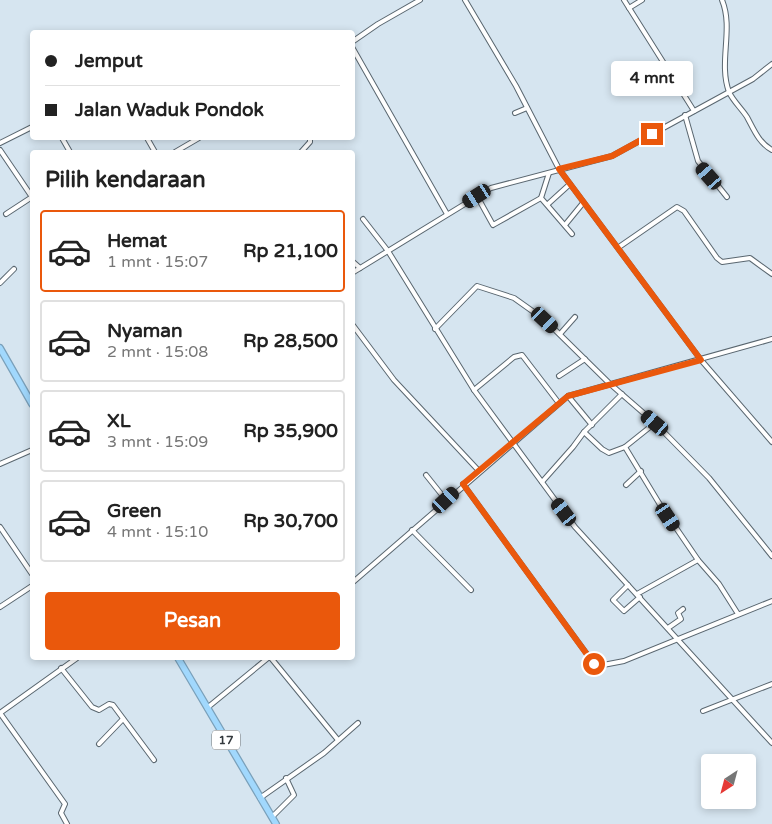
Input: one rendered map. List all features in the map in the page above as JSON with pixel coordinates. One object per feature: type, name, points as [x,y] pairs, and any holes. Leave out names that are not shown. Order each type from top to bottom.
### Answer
[{"type":"highway","points":[[0,348],[30,400]]},
{"type":"highway","name":"17","points":[[179,660],[274,821]]},
{"type":"street","points":[[355,40],[378,24],[420,0]]},
{"type":"street","points":[[465,0],[527,108],[559,169],[583,203],[619,247],[701,360],[772,442]]},
{"type":"street","points":[[624,0],[694,111]]},
{"type":"street","points":[[629,8],[642,0]]},
{"type":"street","points":[[722,0],[727,19],[724,54],[729,92],[744,112],[762,145],[772,150]]},
{"type":"street","points":[[355,52],[447,214]]},
{"type":"street","points":[[355,271],[447,214],[500,184],[612,156],[768,70],[772,64]]},
{"type":"street","points":[[515,113],[527,108]]},
{"type":"street","points":[[685,115],[698,161],[727,197]]},
{"type":"street","points":[[0,143],[30,128]]},
{"type":"street","points":[[179,150],[197,140]]},
{"type":"street","points":[[303,150],[310,140]]},
{"type":"street","points":[[0,150],[30,194]]},
{"type":"street","points":[[477,196],[492,224],[540,198],[550,173]]},
{"type":"street","points":[[548,204],[570,184]]},
{"type":"street","points":[[6,214],[30,198]]},
{"type":"street","points":[[540,198],[548,204],[572,234]]},
{"type":"street","points":[[565,225],[583,203]]},
{"type":"street","points":[[619,247],[677,207],[684,211],[717,258],[722,262],[750,258],[772,274]]},
{"type":"street","points":[[363,219],[388,251],[474,390],[575,527],[772,743]]},
{"type":"street","points":[[355,264],[360,268]]},
{"type":"street","points":[[0,283],[14,269]]},
{"type":"street","points":[[435,329],[477,286],[482,286],[521,302],[560,334],[609,383],[655,423],[709,478],[772,556]]},
{"type":"street","points":[[560,334],[575,318]]},
{"type":"street","points":[[355,328],[394,380],[479,471]]},
{"type":"street","points":[[355,580],[463,484],[558,402],[568,396],[772,339]]},
{"type":"street","points":[[474,390],[514,357],[522,355],[558,402]]},
{"type":"street","points":[[559,376],[585,360]]},
{"type":"street","points":[[542,482],[584,432],[622,394]]},
{"type":"street","points":[[568,396],[592,425]]},
{"type":"street","points":[[584,432],[609,453],[625,447],[655,423]]},
{"type":"street","points":[[625,447],[659,503],[698,560],[719,584],[738,614]]},
{"type":"street","points":[[0,464],[30,451]]},
{"type":"street","points":[[626,485],[641,472]]},
{"type":"street","points":[[426,475],[446,500]]},
{"type":"street","points":[[463,484],[594,664],[602,666],[612,664],[678,640],[772,601]]},
{"type":"street","points":[[0,527],[30,571]]},
{"type":"street","points":[[412,530],[471,590]]},
{"type":"street","points":[[628,585],[613,600],[620,610],[624,611],[638,596],[698,560]]},
{"type":"street","points":[[0,608],[30,587]]},
{"type":"street","points":[[668,628],[681,619],[678,613],[683,609]]},
{"type":"street","points":[[67,824],[61,813],[65,804],[0,713],[74,660]]},
{"type":"street","points":[[207,708],[267,660]]},
{"type":"street","points":[[271,660],[338,740]]},
{"type":"street","points":[[61,668],[92,707],[99,710],[111,704],[154,760]]},
{"type":"street","points":[[703,711],[772,684]]},
{"type":"street","points":[[99,744],[123,719]]},
{"type":"street","points":[[260,798],[324,752],[358,722]]},
{"type":"street","points":[[268,824],[274,821],[294,796],[286,778]]},
{"type":"route","points":[[594,664],[463,484],[558,402],[568,396],[609,383],[701,360],[641,280],[619,247],[583,203],[559,169],[597,161],[620,153],[652,134]]}]
